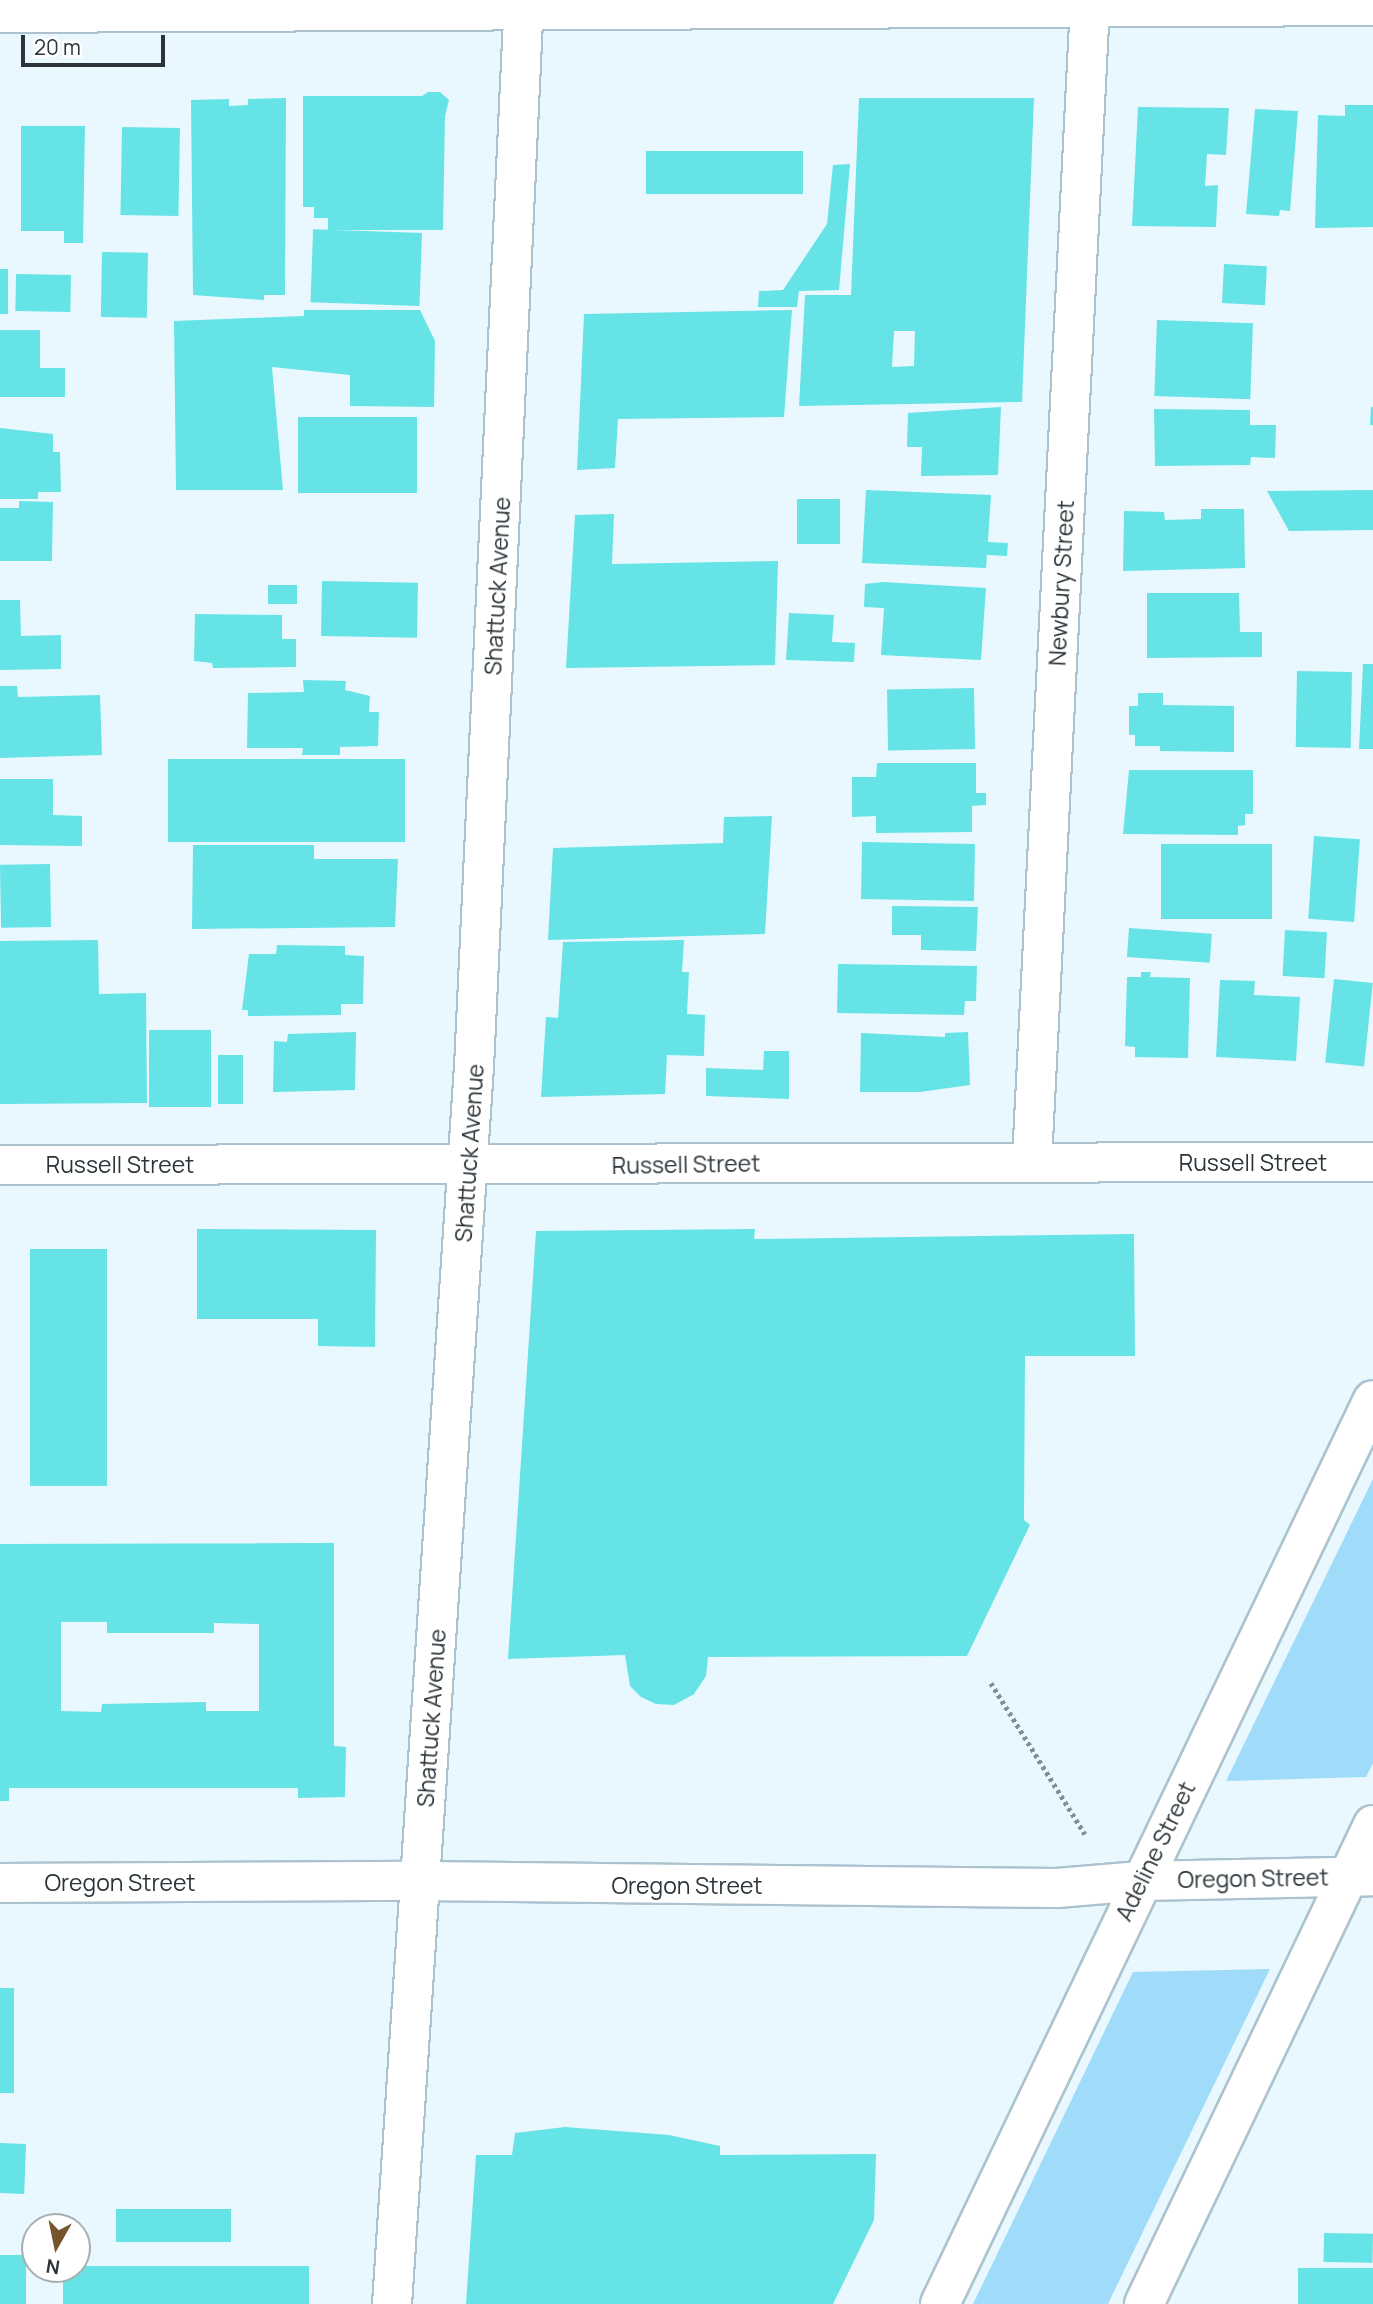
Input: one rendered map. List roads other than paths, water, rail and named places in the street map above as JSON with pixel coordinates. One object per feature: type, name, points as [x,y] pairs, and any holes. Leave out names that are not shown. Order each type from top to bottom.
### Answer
[{"type":"street","points":[[0,13],[523,6],[1373,6]]},
{"type":"street","name":"Shattuck Avenue","points":[[392,2304],[468,1164],[523,6]]},
{"type":"street","name":"Newbury Street","points":[[1032,1161],[1090,6]]},
{"type":"street","name":"Russell Street","points":[[0,1165],[1373,1162]]},
{"type":"street","name":"Adeline Street","points":[[940,2304],[1373,1400]]},
{"type":"street","points":[[1144,2304],[1361,1876],[1373,1825]]},
{"type":"street","name":"Oregon Street","points":[[0,1883],[421,1881],[1057,1888],[1141,1881],[1361,1876]]}]
